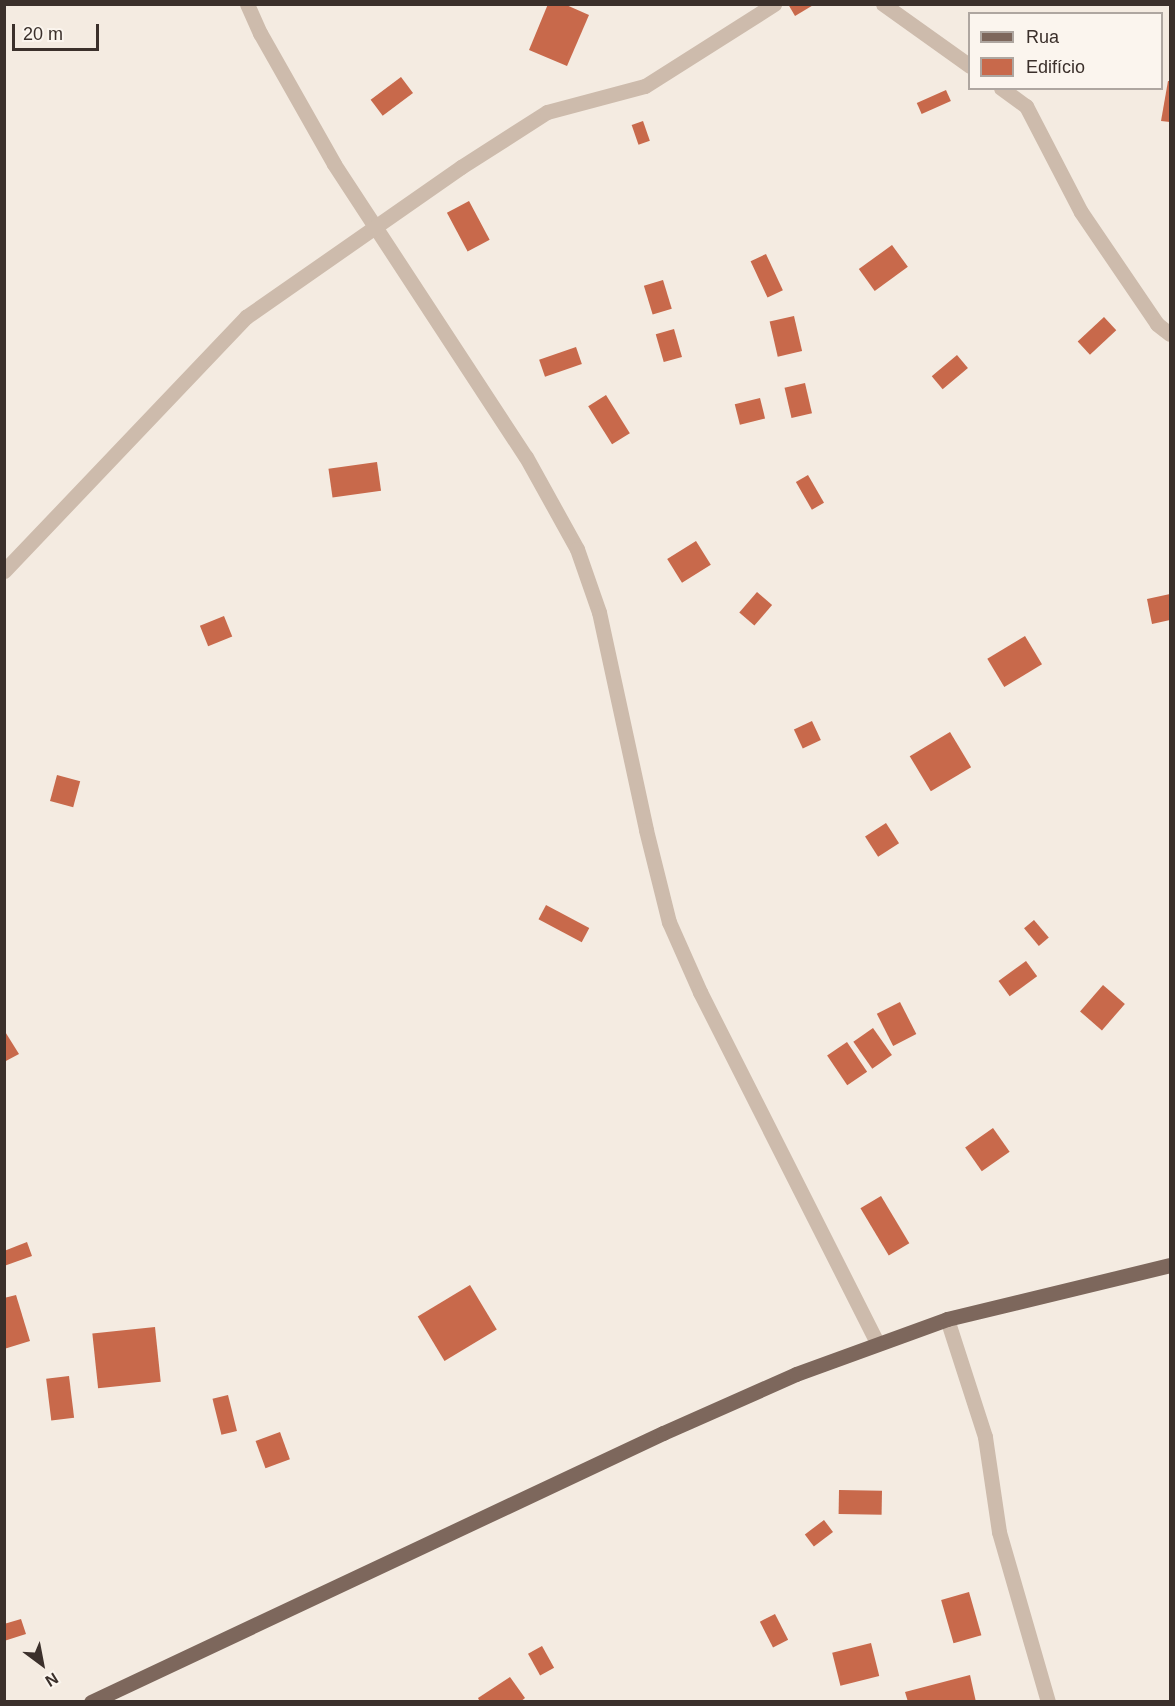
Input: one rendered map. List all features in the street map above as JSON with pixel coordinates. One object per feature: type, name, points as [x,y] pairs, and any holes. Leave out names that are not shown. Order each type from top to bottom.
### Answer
[{"type":"main road","points":[[91,1701],[663,1433],[796,1374],[947,1319],[1170,1265]]},
{"type":"street","points":[[247,4],[260,33],[334,164],[526,458],[577,549],[599,612],[646,830],[669,922],[700,992],[877,1343]]},
{"type":"street","points":[[4,571],[246,317],[461,167],[548,112],[645,86],[774,4]]},
{"type":"street","points":[[883,4],[968,65]]},
{"type":"street","points":[[1004,90],[1026,106],[1081,212],[1157,324],[1170,334]]},
{"type":"street","points":[[947,1319],[985,1437],[999,1532],[1048,1701]]},
{"type":"building","points":[[548,4],[564,4],[589,15],[567,66],[529,50]]},
{"type":"building","points":[[788,4],[815,4],[795,16]]},
{"type":"building","points":[[401,77],[413,93],[383,116],[371,100]]},
{"type":"building","points":[[1168,81],[1170,81],[1170,122],[1161,121]]},
{"type":"building","points":[[946,90],[951,101],[922,114],[917,103]]},
{"type":"building","points":[[643,121],[650,141],[638,145],[632,125]]},
{"type":"building","points":[[469,201],[490,240],[468,252],[447,213]]},
{"type":"building","points":[[892,245],[908,267],[875,291],[859,269]]},
{"type":"building","points":[[766,254],[783,290],[767,297],[751,261]]},
{"type":"building","points":[[663,280],[672,309],[653,315],[644,286]]},
{"type":"building","points":[[794,316],[802,351],[778,357],[770,322]]},
{"type":"building","points":[[1104,317],[1116,330],[1090,355],[1078,342]]},
{"type":"building","points":[[674,329],[682,357],[664,362],[656,334]]},
{"type":"building","points":[[576,347],[582,364],[545,377],[539,360]]},
{"type":"building","points":[[957,355],[968,368],[943,389],[932,376]]},
{"type":"building","points":[[805,383],[812,413],[792,418],[785,388]]},
{"type":"building","points":[[606,395],[630,433],[612,444],[588,406]]},
{"type":"building","points":[[760,398],[765,418],[740,425],[735,404]]},
{"type":"building","points":[[377,462],[381,491],[333,498],[328,469]]},
{"type":"building","points":[[808,475],[824,503],[812,510],[796,482]]},
{"type":"building","points":[[696,541],[711,565],[682,583],[667,559]]},
{"type":"building","points":[[757,592],[772,605],[754,625],[739,612]]},
{"type":"building","points":[[1170,594],[1170,620],[1152,624],[1147,599]]},
{"type":"building","points":[[224,616],[232,636],[208,646],[200,626]]},
{"type":"building","points":[[1025,636],[1042,664],[1004,687],[987,659]]},
{"type":"building","points":[[812,721],[821,740],[803,748],[794,729]]},
{"type":"building","points":[[950,732],[971,767],[931,791],[910,756]]},
{"type":"building","points":[[57,775],[80,781],[73,807],[50,801]]},
{"type":"building","points":[[886,823],[899,843],[878,857],[865,837]]},
{"type":"building","points":[[546,905],[589,928],[582,942],[538,919]]},
{"type":"building","points":[[1034,920],[1049,938],[1039,946],[1024,928]]},
{"type":"building","points":[[1026,961],[1037,976],[1010,996],[998,981]]},
{"type":"building","points":[[1103,985],[1125,1004],[1102,1030],[1080,1011]]},
{"type":"building","points":[[900,1002],[916,1034],[893,1046],[877,1014]]},
{"type":"building","points":[[873,1028],[892,1055],[872,1069],[853,1042]]},
{"type":"building","points":[[4,1030],[19,1054],[4,1062]]},
{"type":"building","points":[[847,1042],[867,1072],[847,1085],[827,1055]]},
{"type":"building","points":[[993,1128],[1010,1152],[982,1171],[965,1148]]},
{"type":"building","points":[[881,1196],[909,1243],[889,1256],[860,1208]]},
{"type":"building","points":[[27,1242],[32,1256],[4,1266],[4,1251]]},
{"type":"building","points":[[470,1285],[497,1330],[444,1361],[418,1316]]},
{"type":"building","points":[[16,1295],[30,1341],[4,1349],[4,1298]]},
{"type":"building","points":[[155,1327],[161,1382],[98,1388],[92,1334]]},
{"type":"building","points":[[69,1376],[74,1418],[51,1420],[46,1379]]},
{"type":"building","points":[[228,1395],[237,1431],[221,1435],[212,1399]]},
{"type":"building","points":[[280,1432],[290,1459],[265,1468],[256,1441]]},
{"type":"building","points":[[839,1490],[882,1491],[882,1515],[839,1514]]},
{"type":"building","points":[[824,1520],[833,1532],[814,1546],[805,1534]]},
{"type":"building","points":[[969,1592],[981,1635],[954,1643],[941,1600]]},
{"type":"building","points":[[775,1614],[788,1640],[773,1648],[760,1622]]},
{"type":"building","points":[[21,1619],[26,1634],[4,1641],[4,1624]]},
{"type":"building","points":[[871,1643],[879,1676],[840,1686],[832,1653]]},
{"type":"building","points":[[542,1646],[554,1668],[540,1676],[528,1654]]},
{"type":"building","points":[[970,1675],[976,1702],[908,1702],[905,1692]]},
{"type":"building","points":[[510,1677],[525,1698],[520,1702],[480,1702],[478,1698]]}]
